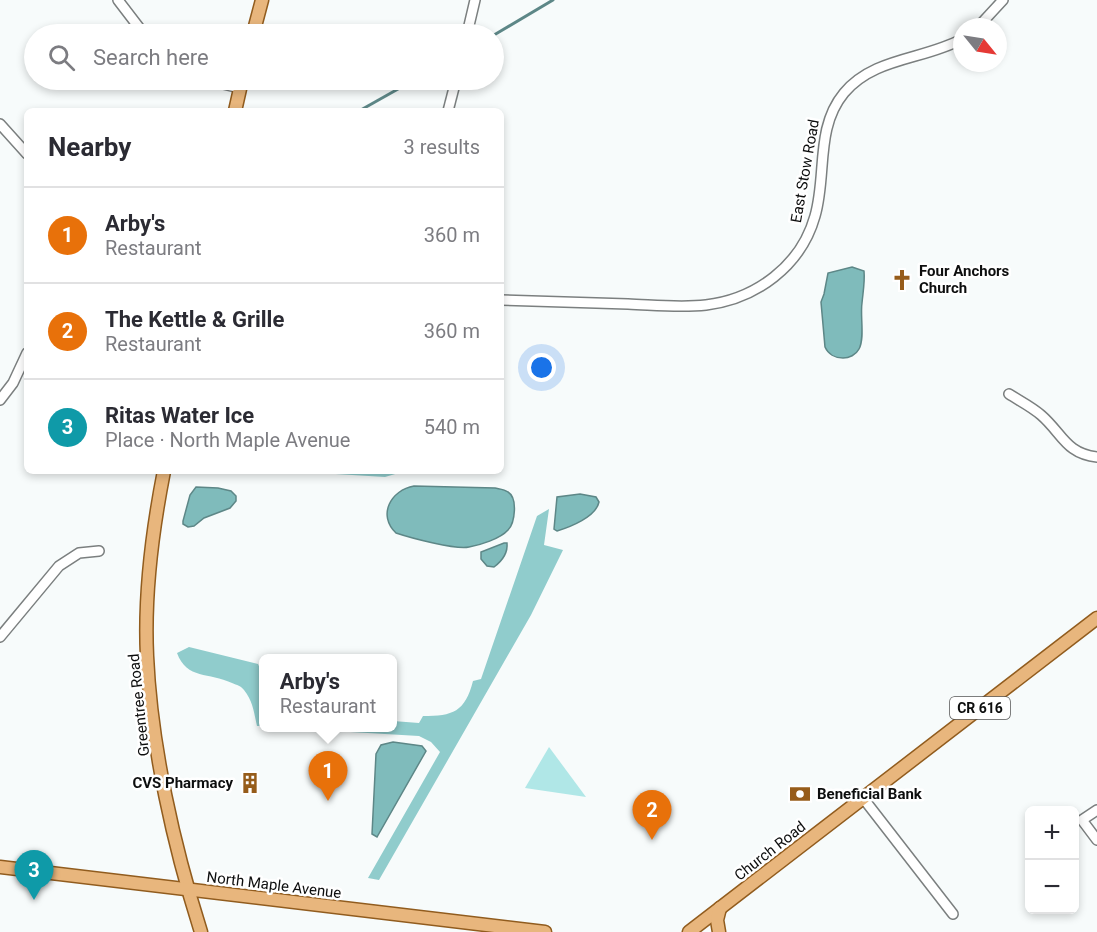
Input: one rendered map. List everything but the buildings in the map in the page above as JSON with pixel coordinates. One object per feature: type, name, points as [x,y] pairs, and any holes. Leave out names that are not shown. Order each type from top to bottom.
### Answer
[{"type":"main road","points":[[256,24],[262,0]]},
{"type":"main road","points":[[236,108],[240,90]]},
{"type":"main road","name":"Greentree Road","points":[[164,474],[148,581],[147,655],[156,742],[187,890],[201,932]]},
{"type":"main road","name":"Church Road","points":[[689,932],[1097,618]]},
{"type":"main road","name":"North Maple Avenue","points":[[0,867],[545,932]]},
{"type":"main road","points":[[719,932],[717,920],[720,908]]},
{"type":"street","points":[[118,0],[136,24]]},
{"type":"street","points":[[469,24],[475,0]]},
{"type":"street","points":[[986,18],[1003,0]]},
{"type":"street","name":"East Stow Road","points":[[504,300],[695,306],[722,303],[755,290],[770,281],[795,257],[811,229],[819,198],[825,135],[829,120],[843,93],[866,74],[879,67],[953,43]]},
{"type":"street","points":[[449,108],[453,90]]},
{"type":"street","points":[[0,124],[24,151]]},
{"type":"street","points":[[0,400],[13,383],[24,359]]},
{"type":"street","points":[[1009,394],[1043,416],[1071,448],[1079,453],[1097,457]]},
{"type":"street","points":[[0,637],[59,566],[79,553],[99,551]]},
{"type":"street","points":[[863,798],[952,914]]},
{"type":"street","points":[[1097,810],[1082,820],[1097,840]]},
{"type":"shaded area","points":[[852,267],[864,271],[862,339],[856,353],[840,358],[830,354],[825,347],[821,302],[828,273]]},
{"type":"shaded area","points":[[336,474],[395,474],[385,477]]},
{"type":"shaded area","points":[[414,486],[505,490],[513,499],[512,522],[508,530],[500,536],[469,547],[444,545],[396,533],[388,519],[389,504],[399,493]]},
{"type":"shaded area","points":[[196,487],[231,491],[236,496],[236,501],[230,508],[188,527],[183,524],[183,521],[190,495]]},
{"type":"shaded area","points":[[580,494],[596,497],[599,502],[597,507],[588,517],[575,524],[557,531],[554,529],[557,497]]},
{"type":"shaded area","points":[[549,509],[544,545],[563,550],[531,615],[379,880],[368,878],[440,752],[431,742],[419,736],[350,732],[397,732],[397,721],[419,723],[423,716],[450,713],[462,706],[473,681],[481,679],[537,516]]},
{"type":"shaded area","points":[[507,543],[507,547],[502,559],[494,567],[487,566],[481,559],[481,552]]},
{"type":"shaded area","points":[[189,647],[258,664],[259,726],[257,726],[247,694],[242,688],[187,668],[177,653]]},
{"type":"shaded area","points":[[393,742],[422,746],[426,751],[377,837],[372,834],[376,754],[381,745]]},
{"type":"shaded area","points":[[549,747],[586,797],[525,788]]},
{"type":"waterway","points":[[504,29],[553,0]]},
{"type":"waterway","points":[[364,108],[396,90]]},
{"type":"place","name":"Four Anchors Church","points":[[902,280]]},
{"type":"place","name":"CVS Pharmacy","points":[[250,783]]},
{"type":"place","name":"Beneficial Bank","points":[[800,794]]},
{"type":"place","name":"Arby's","points":[[328,801]]},
{"type":"place","name":"The Kettle & Grille","points":[[652,840]]},
{"type":"place","name":"Ritas Water Ice","points":[[34,900]]}]
